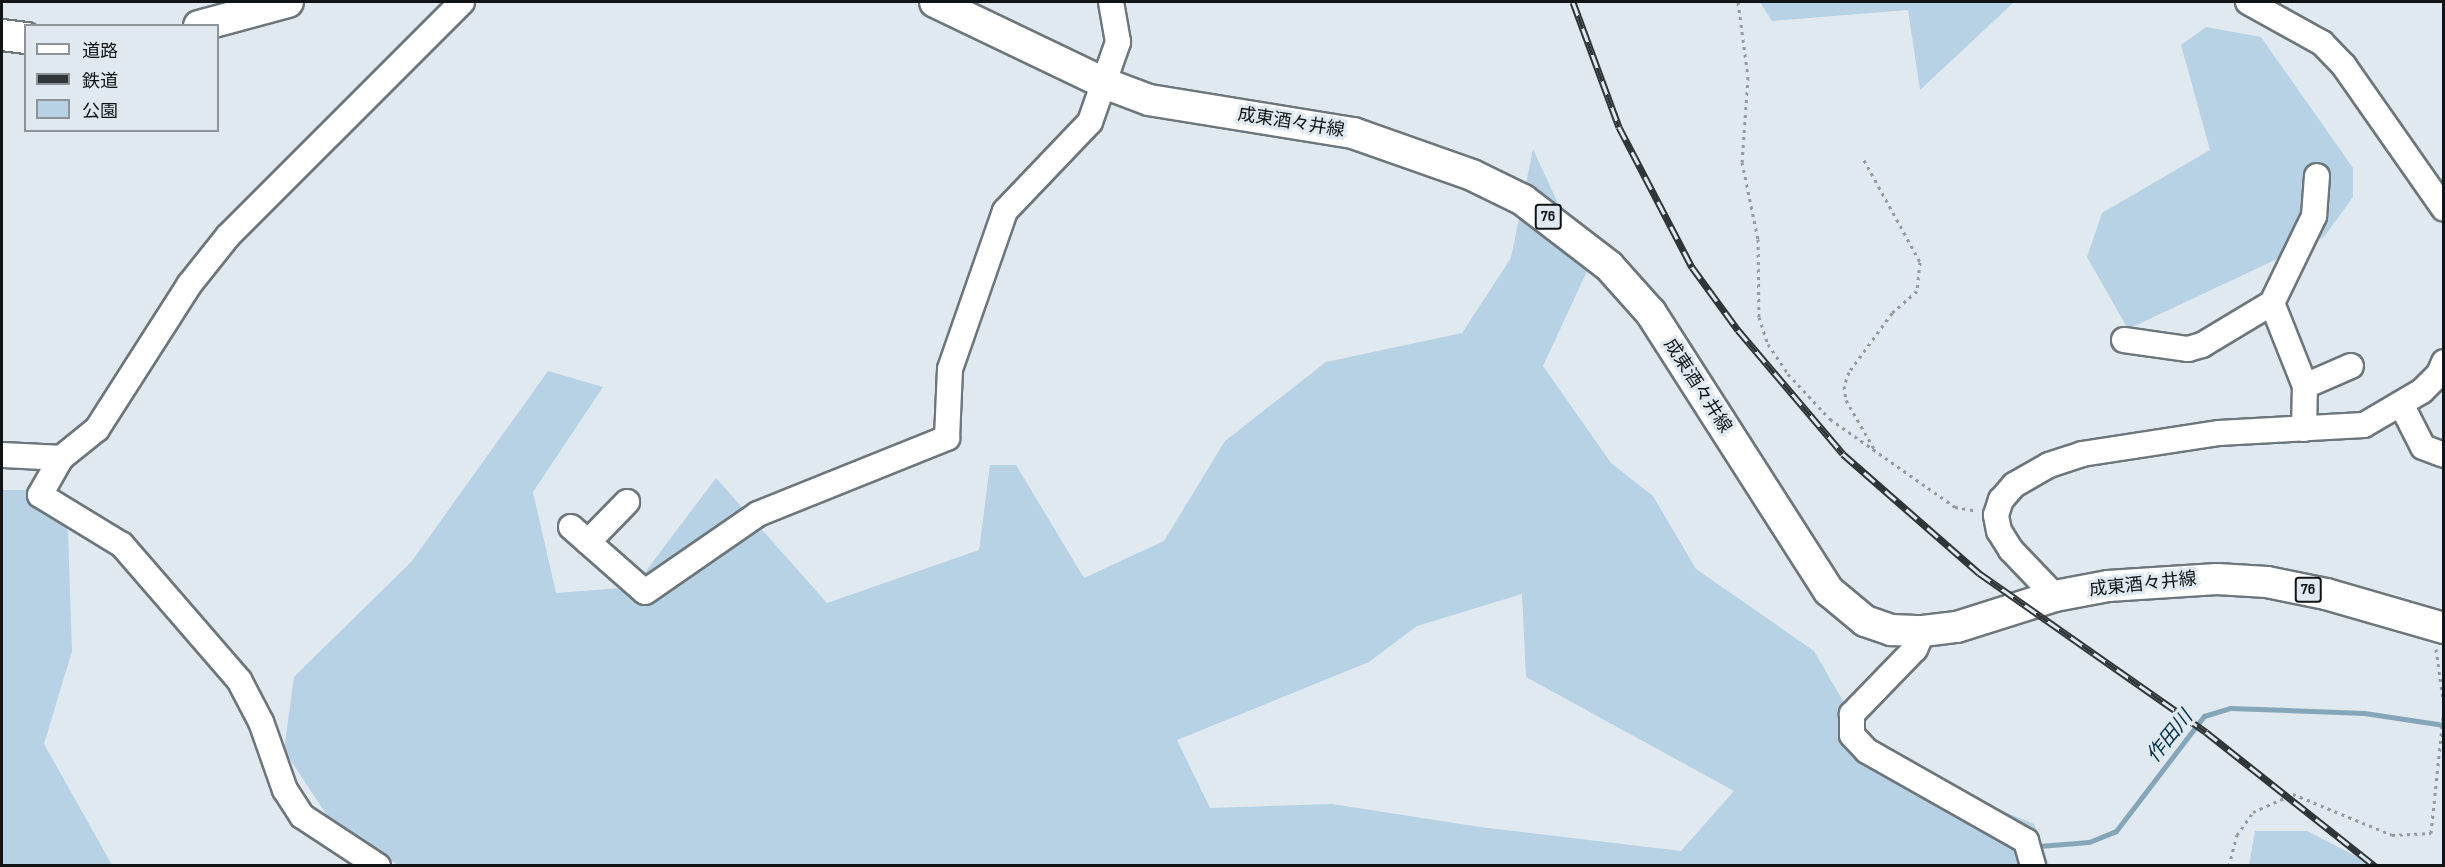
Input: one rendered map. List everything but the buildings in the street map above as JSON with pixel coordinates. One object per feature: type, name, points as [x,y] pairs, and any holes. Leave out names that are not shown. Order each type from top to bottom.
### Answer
[{"type":"main road","points":[[206,24],[288,2]]},
{"type":"main road","name":"成東酒々井線","points":[[935,2],[1104,83],[1149,100],[1353,133],[1472,175],[1523,200],[1609,266],[1651,313],[1829,591],[1865,621],[1890,630],[1923,632],[1967,625],[2055,596],[2168,579],[2267,582],[2438,626]]},
{"type":"main road","points":[[2,35],[24,38]]},
{"type":"street","points":[[378,866],[302,816],[285,790],[261,722],[239,680],[122,545],[40,495],[61,458],[97,429],[189,285],[228,236],[462,2]]},
{"type":"street","points":[[627,502],[580,534],[645,592],[758,514],[947,438],[950,369],[1005,211],[1090,122],[1118,42],[1111,2]]},
{"type":"street","points":[[2248,2],[2283,10],[2322,43],[2344,66],[2444,209]]},
{"type":"street","points":[[2124,340],[2188,349],[2202,345],[2272,303],[2314,216],[2316,176]]},
{"type":"street","points":[[2272,303],[2305,386],[2304,429]]},
{"type":"street","points":[[2305,386],[2350,366]]},
{"type":"street","points":[[2055,596],[2011,549],[1999,531],[1996,514],[2001,500],[2014,485],[2049,465],[2082,454],[2219,433],[2364,425],[2401,404],[2442,370]]},
{"type":"street","points":[[2401,404],[2423,447],[2444,455]]},
{"type":"street","points":[[2,455],[61,458]]},
{"type":"street","points":[[1923,632],[1916,649],[1852,714],[1852,735],[1868,751],[2026,841],[2033,866]]},
{"type":"path","points":[[1737,2],[1748,77],[1742,162],[1758,239],[1759,317],[1768,344],[1788,374],[1830,419],[1955,507],[1996,514]]},
{"type":"path","points":[[1864,160],[1920,262],[1917,291],[1892,313],[1849,372],[1844,386],[1846,400],[1877,454]]},
{"type":"path","points":[[2229,866],[2237,835],[2253,812],[2293,794],[2392,835],[2431,833],[2444,708],[2438,626]]},
{"type":"green space","points":[[1760,2],[2014,2],[1920,90],[1908,10],[1772,21]]},
{"type":"green space","points":[[2206,27],[2261,37],[2353,168],[2353,197],[2324,237],[2128,329],[2087,257],[2102,213],[2210,150],[2181,45]]},
{"type":"green space","points":[[1533,149],[1588,269],[1543,366],[1611,463],[1653,496],[1696,569],[1814,651],[1876,758],[2034,824],[2049,865],[398,865],[332,823],[284,750],[294,677],[412,561],[548,371],[603,387],[533,492],[556,593],[634,587],[716,478],[827,603],[979,550],[990,465],[1016,465],[1084,578],[1164,541],[1225,441],[1326,362],[1462,333],[1511,258]],"holes":[[[1522,594],[1526,677],[1734,791],[1681,851],[1480,827],[1332,804],[1210,808],[1177,740],[1369,662],[1417,626]]]},
{"type":"green space","points":[[2,490],[47,490],[68,532],[72,651],[44,744],[112,865],[2,865]]},
{"type":"green space","points":[[2255,831],[2307,831],[2373,865],[2249,865]]},
{"type":"waterway","name":"作田川","points":[[2041,852],[2039,846],[2089,842],[2116,831],[2204,716],[2230,708],[2364,713],[2444,725]]},
{"type":"railway","points":[[1573,2],[1619,127],[1692,267],[1738,330],[1843,454],[1979,573],[2206,732],[2375,866]]}]
